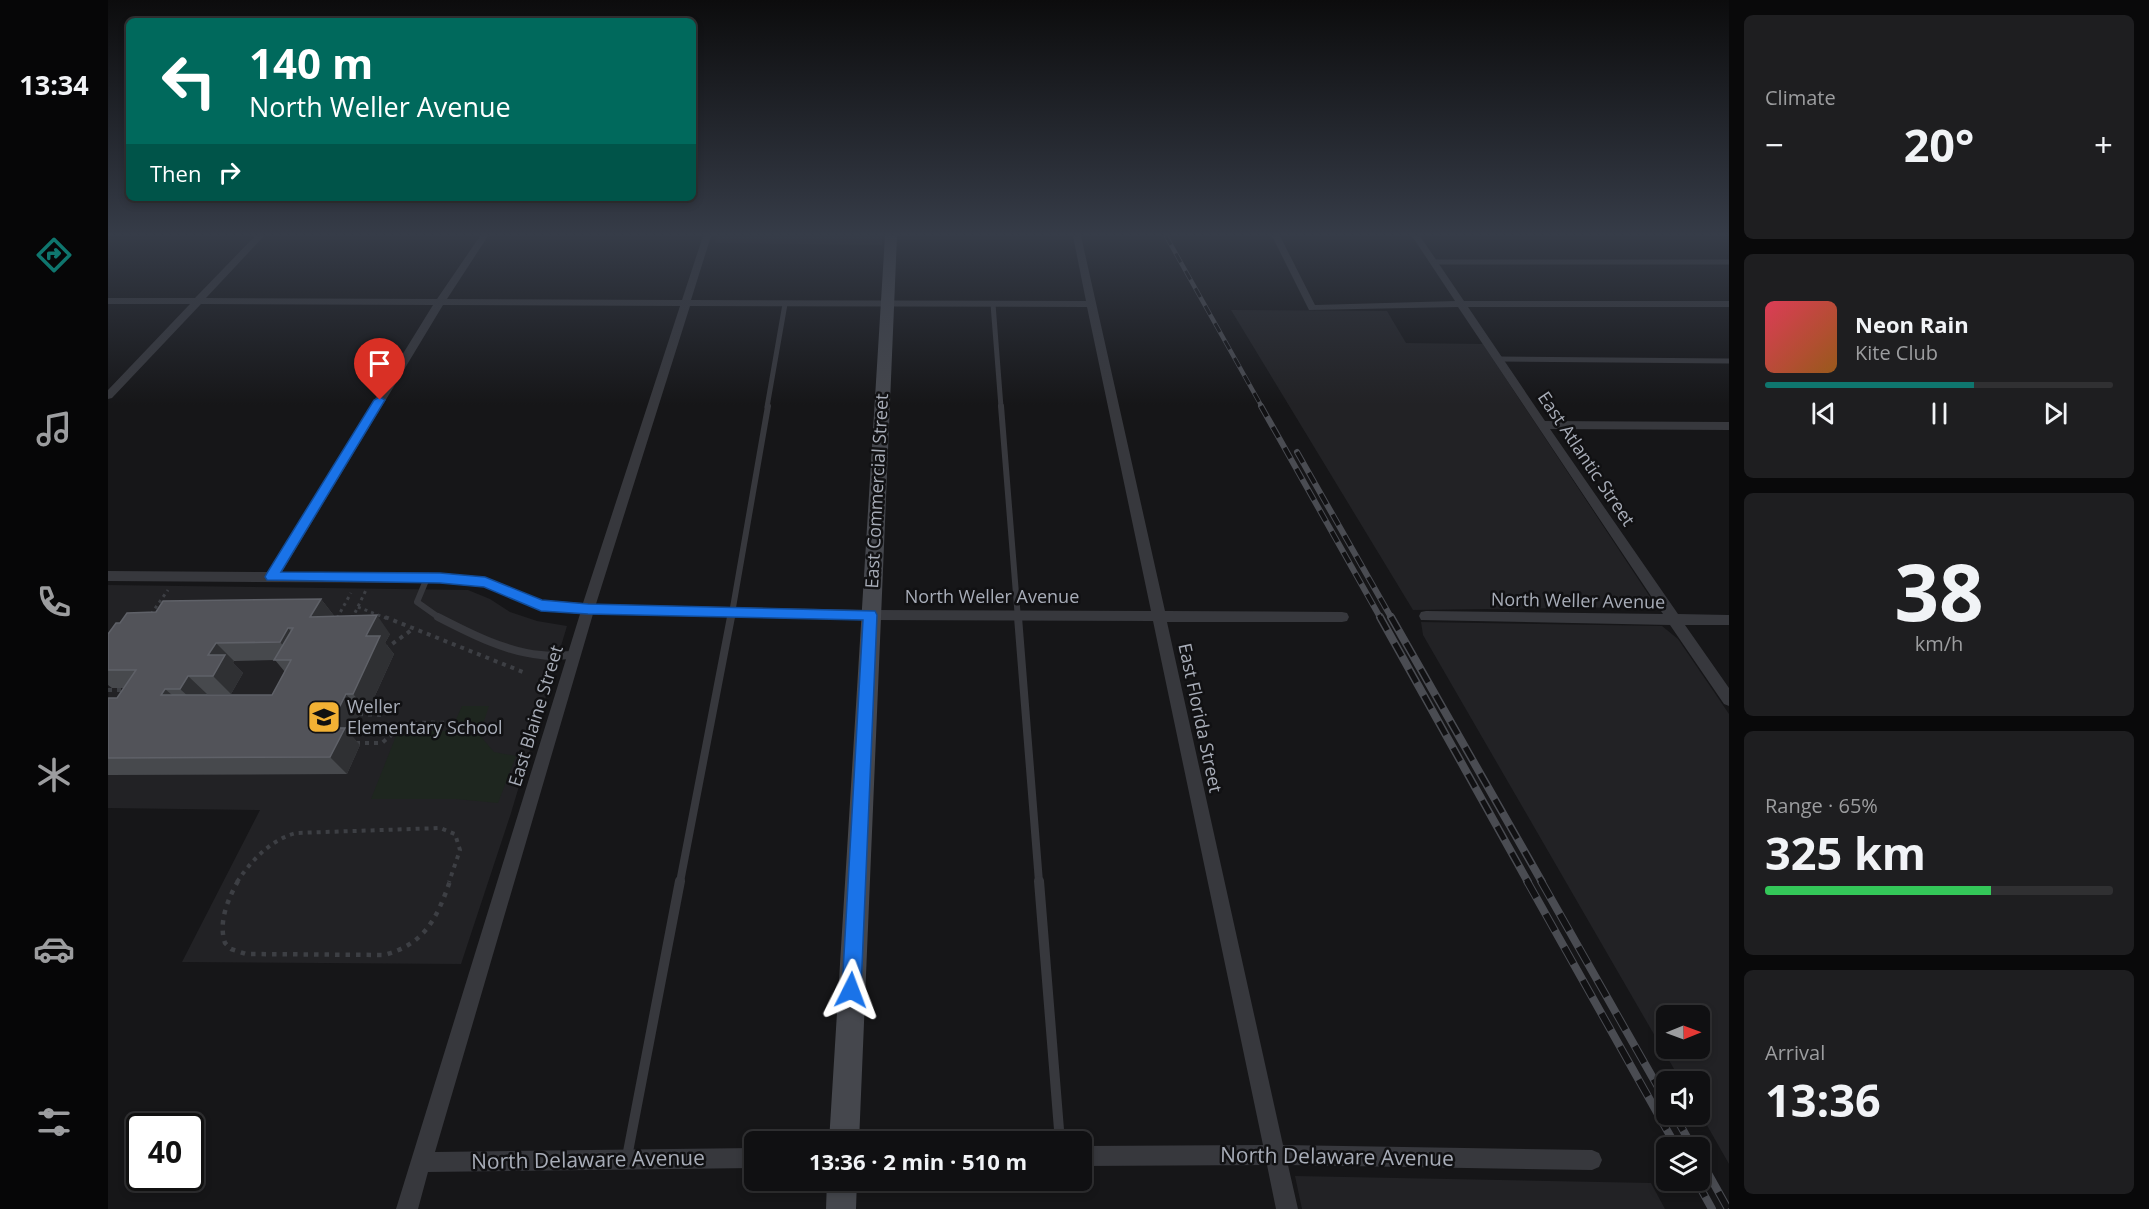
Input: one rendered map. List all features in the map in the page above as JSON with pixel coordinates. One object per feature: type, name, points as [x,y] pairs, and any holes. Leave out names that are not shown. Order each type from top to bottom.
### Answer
[{"type":"street","points":[[108,396],[204,292]]},
{"type":"street","points":[[272,577],[447,292]]},
{"type":"street","name":"East Blaine Street","points":[[407,1209],[588,609],[689,292]]},
{"type":"street","name":"East Commercial Street","points":[[845,1131],[888,292]]},
{"type":"street","name":"East Florida Street","points":[[1088,292],[1287,1209]]},
{"type":"street","points":[[1304,292],[1312,308],[1462,304],[1729,304]]},
{"type":"street","name":"East Atlantic Street","points":[[1454,292],[1729,700]]},
{"type":"street","points":[[108,301],[1090,304]]},
{"type":"street","points":[[1542,425],[1729,426]]},
{"type":"street","name":"North Weller Avenue","points":[[108,576],[427,578],[485,582],[541,605],[588,609],[870,615],[1342,617]]},
{"type":"street","name":"North Weller Avenue","points":[[1426,616],[1729,620]]},
{"type":"street","name":"North Delaware Avenue","points":[[1092,1156],[1275,1155],[1592,1160]]},
{"type":"street","name":"North Delaware Avenue","points":[[422,1162],[744,1158]]},
{"type":"street","points":[[841,1209],[842,1191]]},
{"type":"lane","points":[[627,1159],[732,612],[785,304]]},
{"type":"lane","points":[[993,304],[1059,1131]]},
{"type":"lane","points":[[1498,359],[1729,361]]},
{"type":"lane","points":[[427,578],[417,602],[421,609],[446,622],[535,654],[574,655]]},
{"type":"path","points":[[349,625],[372,577]]},
{"type":"path","points":[[149,616],[169,588]]},
{"type":"path","points":[[332,627],[351,593]]},
{"type":"path","points":[[358,607],[523,672]]},
{"type":"path","points":[[382,654],[387,647],[399,641],[413,629]]},
{"type":"path","points":[[108,690],[132,690]]},
{"type":"path","points":[[359,714],[381,714]]},
{"type":"path","points":[[346,743],[382,743],[399,728],[411,723],[455,723]]},
{"type":"path","points":[[440,828],[455,833],[460,840],[460,850],[439,912],[426,932],[412,946],[397,953],[384,955],[246,954],[233,952],[226,947],[222,937],[226,903],[241,876],[272,844],[287,835],[305,831],[440,828]]},
{"type":"shaded area","points":[[1231,310],[1387,311],[1406,343],[1483,344],[1654,603],[1652,607],[1413,610]]},
{"type":"shaded area","name":"Weller Elementary School","points":[[108,585],[468,590],[490,599],[510,612],[537,621],[567,626],[511,813],[461,964],[182,962],[260,810],[108,808]]},
{"type":"shaded area","points":[[1421,622],[1662,626],[1678,639],[1729,714],[1729,1164],[1707,1125],[1710,1125],[1710,1071],[1675,1071],[1668,1059],[1710,1059],[1710,1005],[1656,1005],[1656,1038],[1423,635]]},
{"type":"shaded area","points":[[462,706],[489,706],[483,724],[454,724]]},
{"type":"shaded area","points":[[398,731],[476,731],[494,752],[516,756],[498,803],[456,799],[371,799]]},
{"type":"shaded area","points":[[1295,1176],[1651,1183],[1665,1209],[1302,1209]]},
{"type":"building","points":[[321,599],[310,617],[377,615],[366,636],[380,636],[353,694],[346,694],[329,728],[345,728],[330,757],[108,758],[108,698],[117,698],[136,670],[108,670],[108,634],[127,613],[156,612],[163,601]],"holes":[[[288,628],[293,628],[274,660],[291,660],[272,695],[161,695],[165,689],[180,689],[188,676],[213,676],[225,655],[208,655],[216,643],[280,642]]]},
{"type":"railway","points":[[1198,292],[1262,407]]},
{"type":"railway","points":[[1261,406],[1381,619]]},
{"type":"railway","points":[[1297,452],[1392,619]]},
{"type":"railway","points":[[1380,617],[1528,882]]},
{"type":"railway","points":[[1391,617],[1542,882]]},
{"type":"railway","points":[[1527,881],[1671,1137]]},
{"type":"railway","points":[[1541,881],[1656,1083]]},
{"type":"railway","points":[[1680,1125],[1687,1137]]},
{"type":"railway","points":[[1710,1177],[1728,1209]]},
{"type":"railway","points":[[1702,1191],[1712,1209]]},
{"type":"place","name":"Weller Elementary School","points":[[324,717]]},
{"type":"route","points":[[380,400],[272,577],[440,578],[485,582],[541,605],[588,609],[870,615],[851,990]]}]
